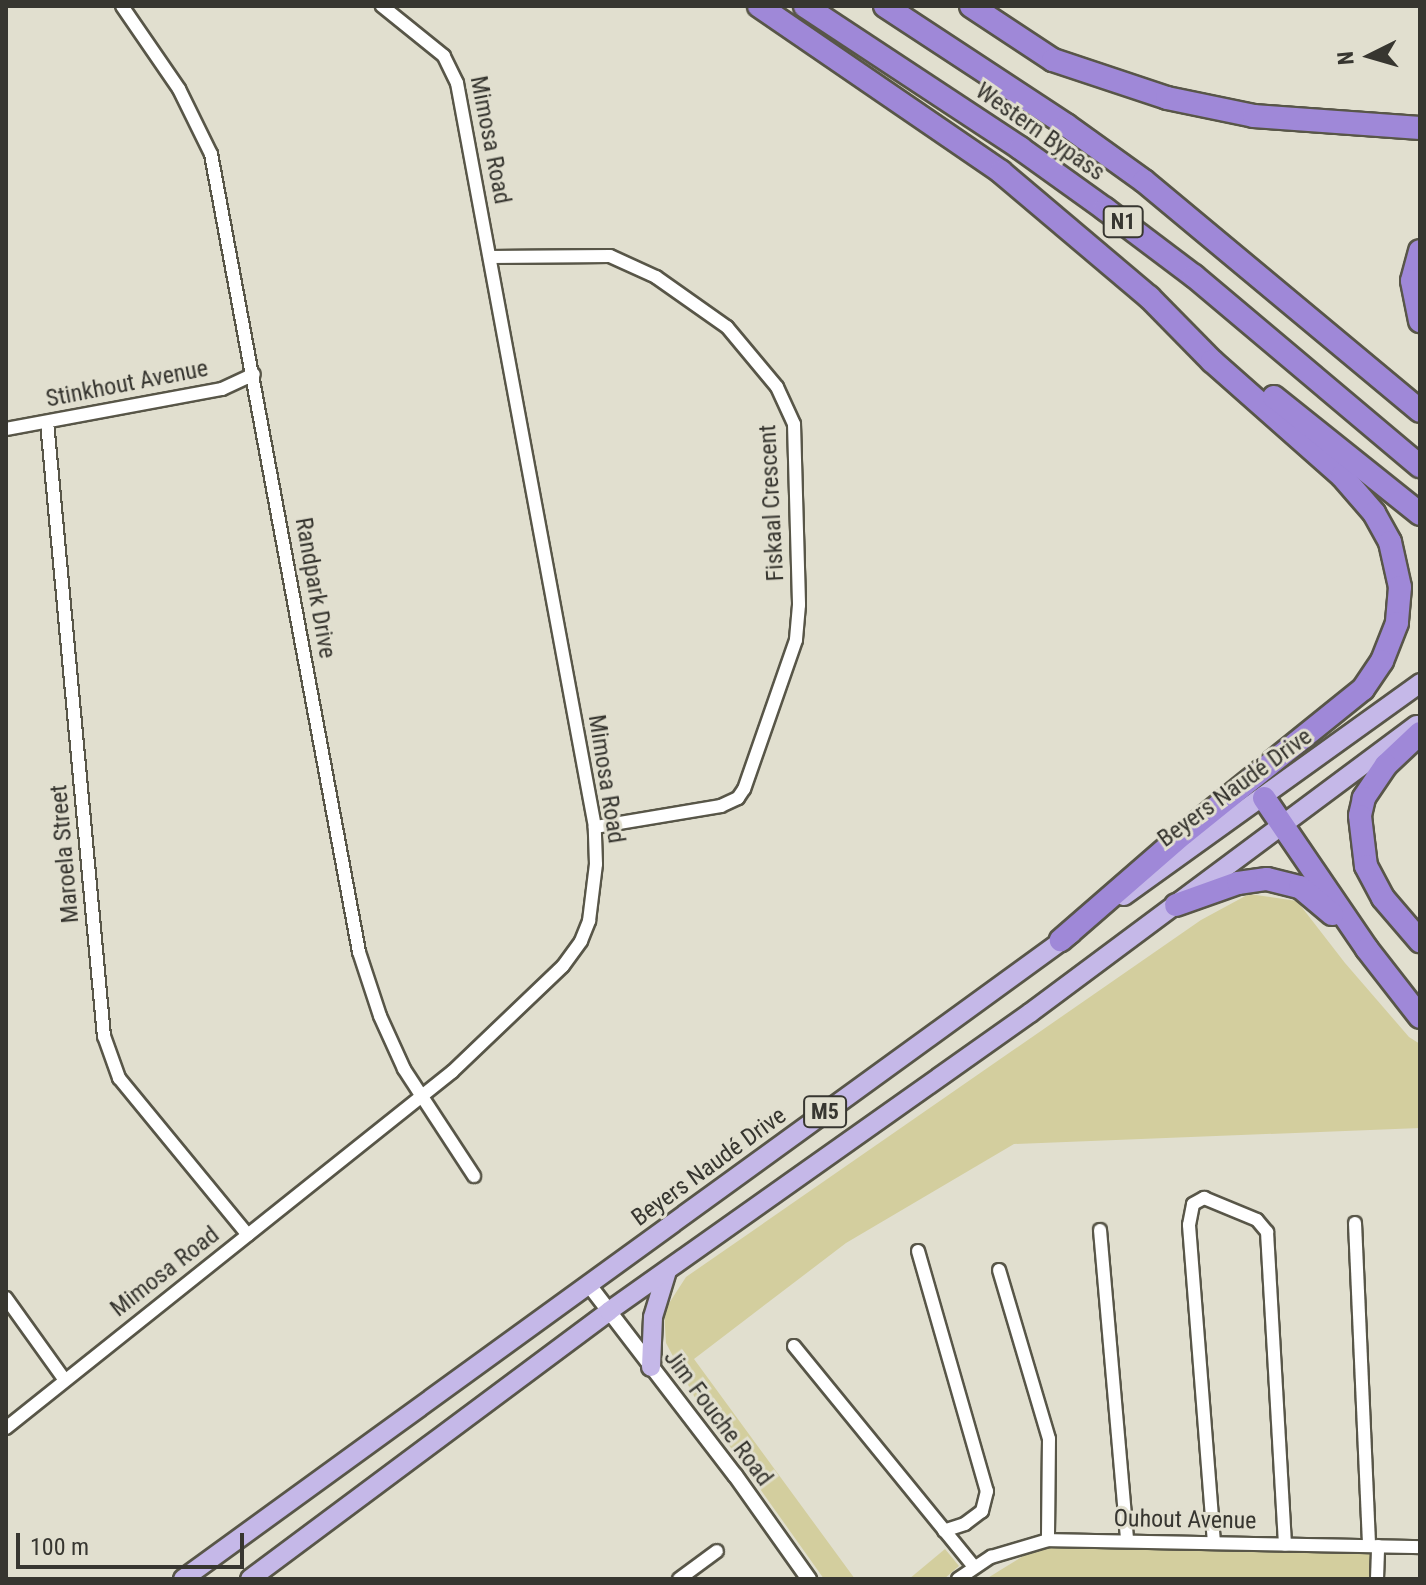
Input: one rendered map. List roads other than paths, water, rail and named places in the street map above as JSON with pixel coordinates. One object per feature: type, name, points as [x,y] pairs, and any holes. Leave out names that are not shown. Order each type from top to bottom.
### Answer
[{"type":"highway","points":[[759,6],[842,60],[1001,172],[1149,297],[1420,514]]},
{"type":"highway","name":"Western Bypass","points":[[805,6],[1008,140],[1118,219],[1194,276],[1420,466]]},
{"type":"highway","name":"Western Bypass","points":[[885,6],[1066,125],[1144,181],[1420,411]]},
{"type":"highway","points":[[971,6],[1053,60],[1167,98],[1254,116],[1420,128]]},
{"type":"highway","points":[[1420,251],[1412,281],[1420,321]]},
{"type":"highway","points":[[1061,940],[1183,834],[1345,706],[1382,661],[1397,623],[1398,566],[1390,542],[1374,513],[1342,476],[1212,361],[1149,297]]},
{"type":"highway","points":[[1420,733],[1386,765],[1364,798],[1360,816],[1366,866],[1383,898],[1420,941]]},
{"type":"highway","points":[[1264,798],[1367,949],[1420,1017]]},
{"type":"highway","points":[[1176,905],[1238,883],[1267,879],[1283,881],[1313,897],[1367,949]]},
{"type":"main road","name":"Beyers Naudé Drive","points":[[183,1579],[1061,940],[1264,798],[1420,683]]},
{"type":"main road","name":"M5","points":[[250,1579],[609,1311],[1176,905],[1420,723]]},
{"type":"main road","points":[[651,1367],[653,1317],[667,1271]]},
{"type":"street","name":"Randpark Drive","points":[[122,6],[179,89],[211,154],[359,952],[380,1016],[421,1098],[474,1176]]},
{"type":"street","name":"Mimosa Road","points":[[6,1428],[421,1098],[554,974],[581,941],[594,895],[595,827],[453,69],[444,56],[382,6]]},
{"type":"street","name":"Fiskaal Crescent","points":[[490,257],[610,256],[656,277],[727,327],[777,387],[794,424],[799,605],[796,640],[744,789],[738,798],[721,806],[595,827]]},
{"type":"street","name":"Stinkhout Avenue","points":[[6,429],[222,389],[254,374]]},
{"type":"street","name":"Maroela Street","points":[[47,422],[104,1036],[119,1078],[248,1235]]},
{"type":"street","points":[[1214,1543],[1189,1225],[1193,1204],[1204,1198],[1257,1220],[1267,1232],[1285,1544]]},
{"type":"street","points":[[1355,1223],[1377,1579]]},
{"type":"street","points":[[1100,1230],[1127,1541]]},
{"type":"street","points":[[918,1251],[987,1491],[982,1511],[965,1524],[944,1531]]},
{"type":"street","points":[[999,1270],[1049,1439],[1048,1540]]},
{"type":"street","name":"Jim Fouche Road","points":[[589,1285],[735,1475],[809,1579]]},
{"type":"street","points":[[6,1298],[64,1379]]},
{"type":"street","points":[[794,1346],[974,1567]]},
{"type":"street","name":"Ouhout Avenue","points":[[958,1579],[974,1567],[1013,1549],[1048,1540],[1420,1547]]},
{"type":"street","points":[[679,1579],[717,1551]]}]
